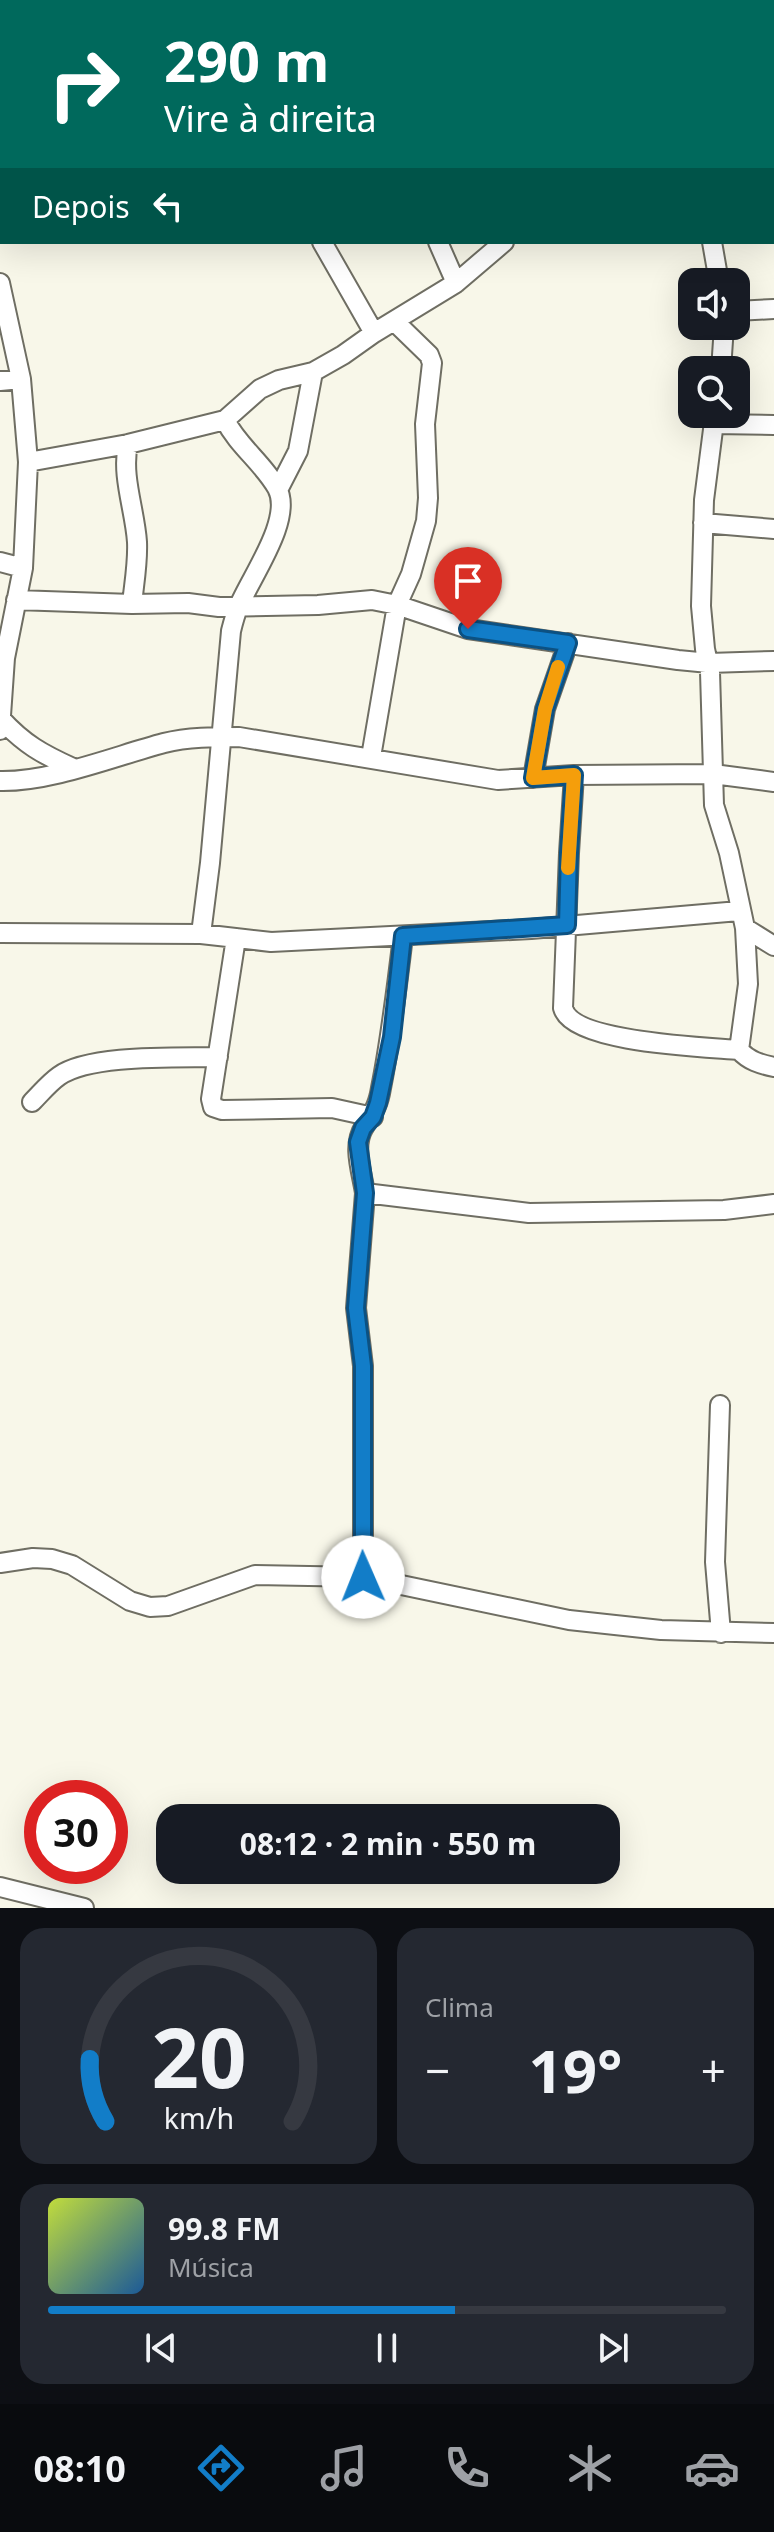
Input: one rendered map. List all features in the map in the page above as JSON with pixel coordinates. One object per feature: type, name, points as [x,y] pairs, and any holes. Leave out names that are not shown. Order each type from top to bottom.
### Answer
[{"type":"street","points":[[323,244],[374,333]]},
{"type":"street","points":[[439,244],[456,283]]},
{"type":"street","points":[[28,462],[128,444],[225,420],[260,389],[279,380],[313,372],[343,355],[456,283],[502,244]]},
{"type":"street","points":[[712,244],[717,268]]},
{"type":"street","points":[[0,283],[21,379],[28,462],[23,568],[5,658],[0,730]]},
{"type":"street","points":[[750,310],[774,309]]},
{"type":"street","points":[[371,757],[397,605],[411,574],[426,521],[428,498],[425,424],[432,363],[429,355],[394,321]]},
{"type":"street","points":[[278,490],[298,451],[313,372]]},
{"type":"street","points":[[0,381],[21,379]]},
{"type":"street","points":[[201,934],[223,737],[227,652],[238,607],[279,520],[281,504],[278,490],[235,439],[225,420]]},
{"type":"street","points":[[750,423],[774,425]]},
{"type":"street","points":[[713,428],[703,523],[701,606],[709,663],[714,805],[729,853],[742,920],[748,984],[739,1050]]},
{"type":"street","points":[[128,444],[127,474],[137,541],[132,604]]},
{"type":"street","points":[[703,523],[774,529]]},
{"type":"street","points":[[0,562],[23,568]]},
{"type":"street","points":[[16,600],[188,603],[238,607],[318,605],[360,600],[397,605],[468,629],[709,663],[774,661]]},
{"type":"street","points":[[533,778],[545,709],[568,643]]},
{"type":"street","points":[[1,719],[20,739],[43,755],[73,768]]},
{"type":"street","points":[[0,781],[44,776],[165,743],[239,737],[498,780],[574,775],[713,774],[774,782]]},
{"type":"street","points":[[574,775],[563,1008],[570,1021],[640,1042],[739,1050],[758,1064],[774,1067]]},
{"type":"street","points":[[0,933],[201,934],[271,942],[567,925],[742,920],[774,946]]},
{"type":"street","points":[[363,1577],[363,1366],[356,1308],[365,1193],[358,1142],[378,1103],[392,1037],[403,936]]},
{"type":"street","points":[[236,938],[211,1099],[213,1107],[222,1110],[332,1108],[373,1117]]},
{"type":"street","points":[[32,1102],[60,1075],[78,1067],[128,1060],[218,1057]]},
{"type":"street","points":[[365,1193],[529,1213],[724,1210],[774,1204]]},
{"type":"street","points":[[720,1405],[715,1562],[721,1633]]},
{"type":"street","points":[[0,1563],[33,1558],[62,1562],[130,1601],[150,1607],[168,1606],[255,1575],[363,1577],[560,1618],[661,1630],[774,1633]]},
{"type":"street","points":[[0,1887],[84,1908]]},
{"type":"slow traffic","points":[[558,667],[545,709],[533,778],[574,775],[568,868]]},
{"type":"route","points":[[363,1577],[363,1366],[356,1308],[365,1193],[358,1142],[378,1103],[392,1037],[403,936],[567,925],[574,775],[533,778],[545,709],[568,643],[468,629]]}]
